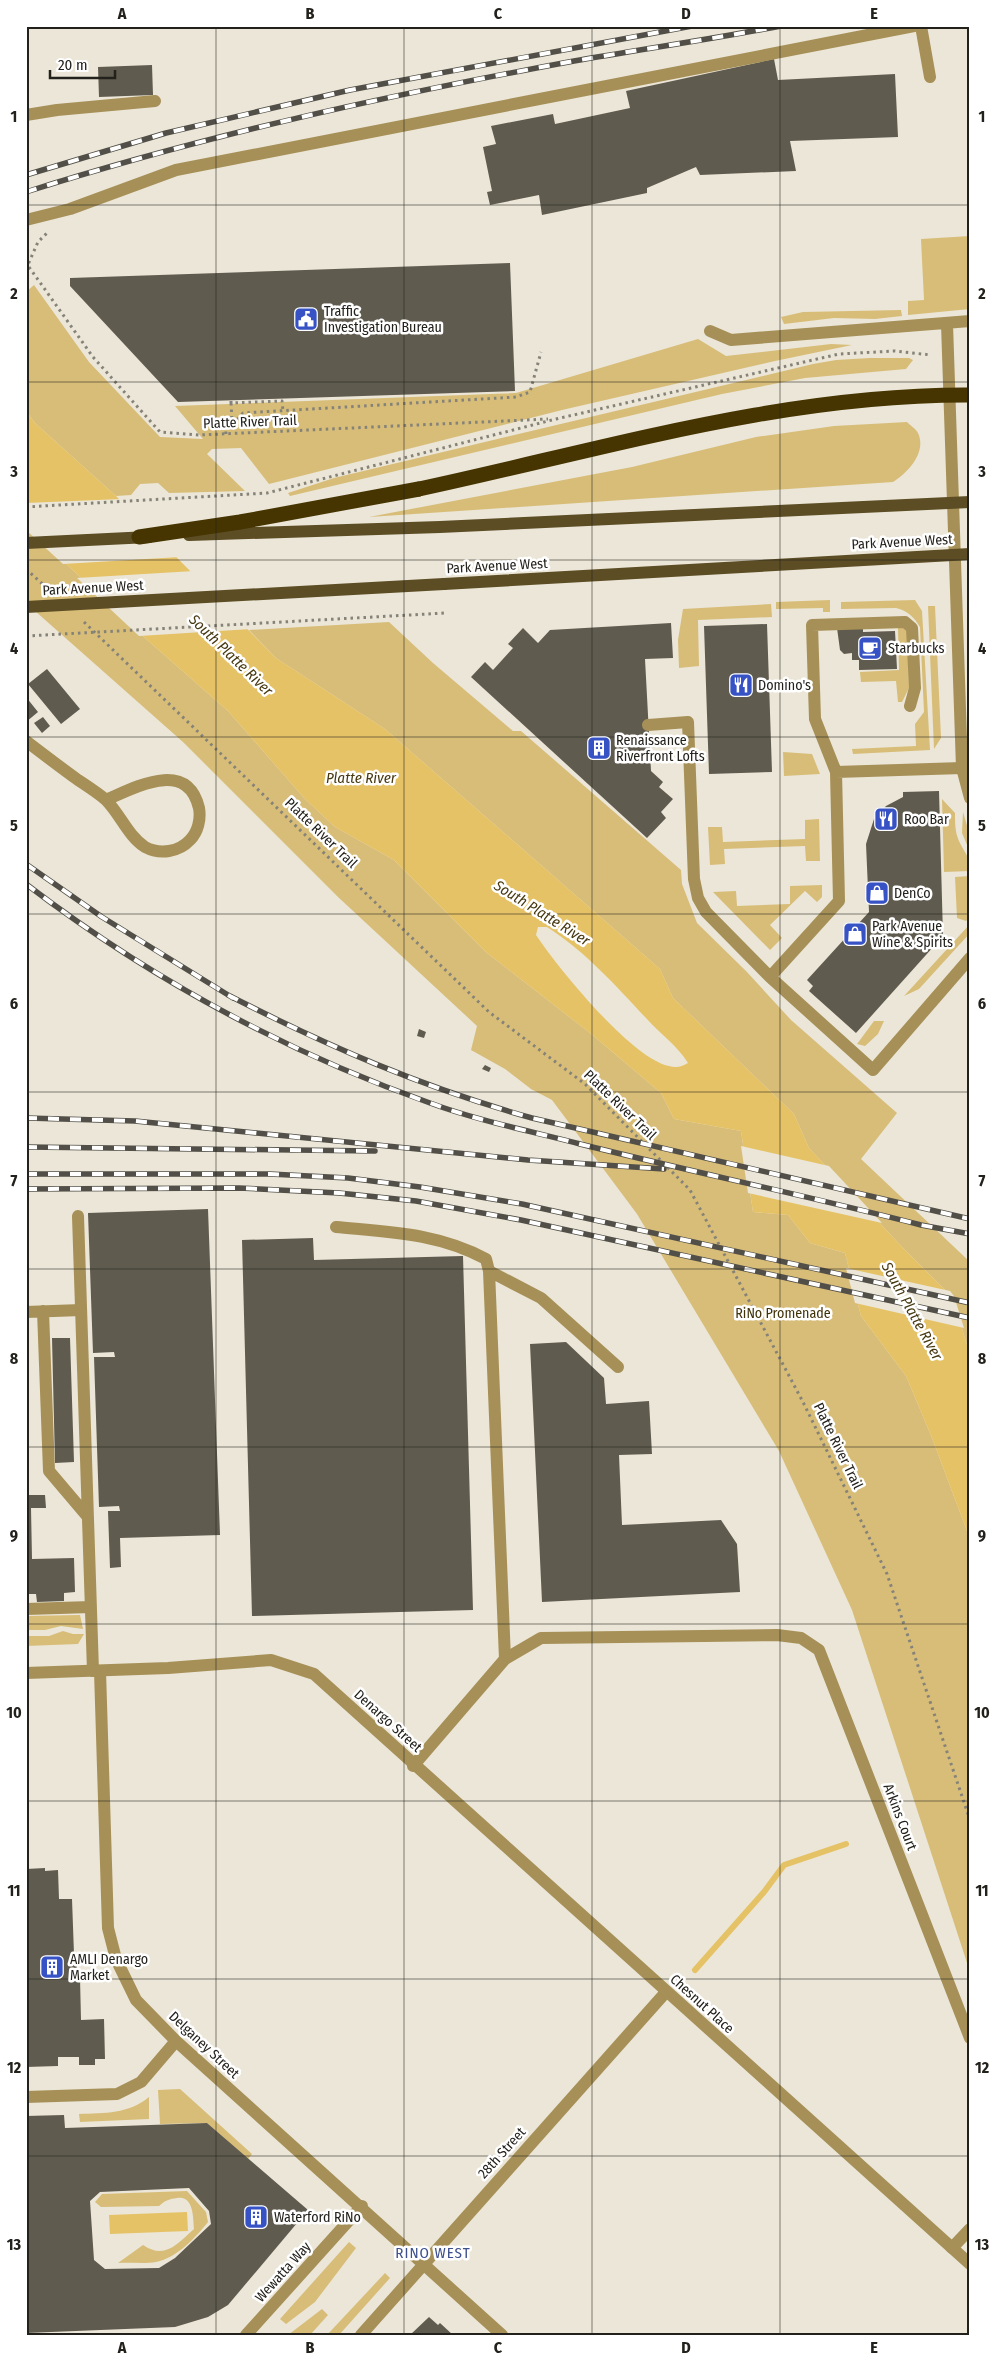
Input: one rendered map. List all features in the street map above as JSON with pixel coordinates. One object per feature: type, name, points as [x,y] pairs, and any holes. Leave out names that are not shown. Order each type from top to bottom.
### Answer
[{"type":"highway","points":[[139,537],[283,515],[419,489],[767,412],[874,398],[970,395]]},
{"type":"main road","points":[[26,544],[139,537],[440,527],[970,502]]},
{"type":"main road","name":"Park Avenue West","points":[[26,607],[970,554]]},
{"type":"street","points":[[26,220],[70,209],[176,170],[914,26]]},
{"type":"street","points":[[921,26],[930,77]]},
{"type":"street","points":[[26,115],[56,110],[155,102]]},
{"type":"street","points":[[710,330],[731,340],[970,322]]},
{"type":"street","points":[[947,324],[965,762],[970,798]]},
{"type":"street","points":[[770,977],[839,901],[836,772],[815,719],[812,625],[905,622],[912,628],[915,688],[910,706]]},
{"type":"street","points":[[648,725],[688,722],[694,879],[698,898],[706,912],[770,977],[873,1070],[970,958]]},
{"type":"street","points":[[26,740],[106,800],[138,841],[154,851],[174,850],[182,846],[194,835],[200,820],[196,800],[191,792],[184,785],[168,779],[150,782],[106,800]]},
{"type":"street","points":[[836,772],[965,762]]},
{"type":"street","name":"Delganey Street","points":[[78,1216],[91,1607],[96,1671],[108,1928],[116,1958],[136,2000],[176,2041],[362,2206],[502,2335]]},
{"type":"street","points":[[336,1227],[422,1235],[463,1247],[486,1259],[490,1271],[505,1659]]},
{"type":"street","points":[[490,1271],[540,1298],[618,1367]]},
{"type":"street","points":[[26,1312],[81,1310]]},
{"type":"street","points":[[43,1311],[48,1471],[88,1517]]},
{"type":"street","points":[[26,1609],[91,1607]]},
{"type":"street","name":"Denargo Street","points":[[26,1673],[96,1671],[271,1660],[314,1674],[389,1740],[414,1766],[505,1659],[541,1638],[777,1635]]},
{"type":"street","name":"Arkins Court","points":[[777,1635],[801,1638],[819,1650],[970,2038]]},
{"type":"street","name":"Chesnut Place","points":[[414,1766],[970,2264]]},
{"type":"street","name":"28th Street","points":[[361,2335],[666,1992]]},
{"type":"street","points":[[26,2097],[118,2094],[141,2082],[176,2041]]},
{"type":"street","name":"Wewatta Way","points":[[246,2335],[362,2206]]},
{"type":"street","points":[[952,2248],[970,2229]]},
{"type":"path","points":[[27,268],[38,242],[70,209]]},
{"type":"path","name":"Platte River Trail","points":[[27,268],[93,357],[160,432],[199,435],[556,419]]},
{"type":"path","points":[[26,507],[267,493],[556,419],[839,354],[896,351],[921,354]]},
{"type":"path","points":[[226,434],[225,421],[236,420],[243,413],[516,397],[530,392],[540,352]]},
{"type":"path","points":[[232,421],[231,402],[282,401],[283,411]]},
{"type":"path","points":[[26,569],[54,595]]},
{"type":"path","points":[[26,636],[446,613]]},
{"type":"path","name":"Platte River Trail","points":[[83,621],[489,1012],[585,1084],[690,1190],[803,1402],[887,1574],[970,1820]]},
{"type":"green space","points":[[970,236],[970,309],[908,315],[908,301],[924,300],[921,239]]},
{"type":"green space","points":[[34,285],[89,362],[160,437],[203,439],[175,406],[516,393],[698,339],[726,356],[831,344],[852,345],[562,410],[269,484],[241,448],[212,449],[207,454],[245,491],[169,493],[158,483],[140,484],[131,495],[116,496],[35,423],[26,411],[26,292]]},
{"type":"green space","points":[[901,310],[902,316],[875,319],[834,318],[784,324],[781,317],[803,312]]},
{"type":"green space","points":[[909,358],[913,360],[906,369],[805,378],[722,394],[290,496],[288,493],[334,478],[813,364],[836,360]]},
{"type":"green space","points":[[907,422],[918,433],[920,447],[910,468],[893,482],[369,517],[632,467],[756,437],[834,426]]},
{"type":"green space","name":"RiNo Promenade","points":[[26,526],[145,638],[228,711],[305,799],[335,827],[394,860],[487,953],[590,1033],[661,1093],[674,1119],[741,1131],[753,1212],[788,1215],[810,1243],[845,1253],[861,1316],[906,1376],[932,1438],[970,1539],[970,1972],[852,1610],[779,1451],[637,1214],[552,1100],[531,1089],[505,1069],[471,1050],[477,1026],[338,897],[183,742],[26,603]]},
{"type":"green space","points":[[830,600],[830,612],[823,612],[823,608],[776,609],[776,602]]},
{"type":"green space","points":[[915,600],[922,611],[930,750],[853,754],[852,749],[916,746],[915,724],[924,712],[920,627],[910,615],[900,609],[841,609],[841,602]]},
{"type":"green space","points":[[771,604],[772,617],[698,620],[699,666],[679,668],[678,640],[683,609]]},
{"type":"green space","points":[[928,606],[935,606],[941,738],[934,749]]},
{"type":"green space","points":[[389,622],[433,663],[513,731],[521,731],[681,870],[682,884],[697,923],[746,971],[791,1020],[897,1113],[861,1159],[970,1262],[970,1354],[952,1297],[809,1148],[794,1114],[673,998],[660,969],[385,729],[276,658],[249,630]]},
{"type":"green space","points":[[898,627],[903,627],[908,632],[909,688],[902,702],[898,702],[896,681],[861,682],[860,672],[899,670]]},
{"type":"green space","points":[[783,752],[812,754],[820,774],[784,776]]},
{"type":"green space","points":[[942,799],[955,813],[957,834],[968,858],[970,871],[944,872]]},
{"type":"green space","points":[[963,812],[970,836],[970,852],[962,833]]},
{"type":"green space","points":[[819,819],[820,861],[806,861],[805,846],[724,849],[725,864],[710,865],[708,827],[722,827],[723,842],[805,839],[805,820]]},
{"type":"green space","points":[[970,876],[970,917],[966,921],[957,918],[955,877]]},
{"type":"green space","points":[[822,885],[822,897],[817,902],[805,891],[770,925],[782,938],[770,950],[713,892],[736,891],[737,906],[790,904],[790,886]]},
{"type":"green space","points":[[970,924],[970,933],[919,989],[904,996]]},
{"type":"green space","points":[[874,1021],[884,1021],[878,1034],[865,1046],[857,1044]]},
{"type":"green space","points":[[80,1615],[83,1629],[61,1626],[45,1630],[26,1630],[26,1616]]},
{"type":"green space","points":[[63,1631],[73,1634],[84,1634],[78,1644],[26,1646],[26,1636],[49,1636]]},
{"type":"green space","points":[[180,2089],[252,2154],[248,2159],[207,2123],[160,2124],[158,2090]]},
{"type":"green space","points":[[149,2097],[149,2119],[80,2122],[79,2114],[125,2110]]},
{"type":"green space","points":[[187,2191],[206,2212],[208,2222],[198,2234],[179,2252],[164,2260],[151,2263],[118,2263],[143,2245],[158,2251],[176,2245],[194,2229],[192,2208],[187,2200],[183,2198],[170,2199],[159,2206],[101,2207],[95,2202],[102,2194]]},
{"type":"green space","points":[[349,2242],[356,2248],[315,2302],[286,2324],[280,2319]]},
{"type":"green space","points":[[385,2273],[390,2278],[339,2335],[327,2335]]},
{"type":"green space","points":[[322,2309],[328,2315],[310,2335],[288,2335]]},
{"type":"water","name":"Platte River","points":[[26,411],[35,423],[116,496],[276,658],[385,729],[660,969],[673,998],[794,1114],[809,1148],[952,1297],[970,1354],[970,1539],[932,1438],[906,1376],[861,1316],[845,1253],[810,1243],[788,1215],[753,1212],[741,1131],[674,1119],[661,1093],[590,1033],[487,953],[394,860],[335,827],[305,799],[228,711],[145,638],[26,526]],"holes":[[[538,927],[547,927],[599,969],[651,1024],[674,1045],[688,1063],[674,1067],[654,1060],[616,1030],[578,989],[536,935]]]},
{"type":"water","points":[[187,2212],[188,2231],[110,2234],[109,2215]]},
{"type":"pier","points":[[122,499],[180,557],[63,564],[26,530],[26,503]]},
{"type":"pier","points":[[194,571],[251,629],[139,636],[77,578]]},
{"type":"pier","points":[[741,1146],[829,1166],[882,1223],[748,1193]]},
{"type":"pier","points":[[846,1268],[950,1291],[954,1296],[964,1328],[855,1303]]},
{"type":"building","points":[[774,59],[778,80],[895,74],[898,137],[790,141],[796,171],[700,175],[696,167],[647,188],[647,193],[542,215],[539,195],[490,205],[487,192],[492,191],[483,147],[496,144],[491,126],[553,114],[555,124],[630,108],[626,91]]},
{"type":"building","points":[[152,65],[153,95],[99,97],[98,67]]},
{"type":"building","name":"Traffic Investigation Bureau","points":[[510,263],[515,391],[178,402],[70,286],[70,278]]},
{"type":"building","name":"Renaissance Riverfront Lofts","points":[[671,623],[673,658],[645,659],[651,771],[663,782],[659,787],[673,799],[661,812],[666,818],[647,838],[471,677],[485,662],[493,670],[513,648],[508,644],[523,628],[538,643],[550,630]]},
{"type":"building","points":[[767,624],[772,772],[709,774],[704,626]]},
{"type":"building","points":[[863,627],[863,632],[895,631],[897,669],[859,670],[859,660],[852,660],[852,653],[844,654],[840,650],[837,628]]},
{"type":"building","points":[[47,669],[80,709],[61,724],[28,684]]},
{"type":"building","points":[[26,697],[38,712],[26,722]]},
{"type":"building","points":[[43,717],[50,726],[42,733],[34,723]]},
{"type":"building","points":[[939,791],[943,936],[856,1033],[809,991],[813,986],[807,980],[869,912],[866,844],[874,819],[886,806],[903,797],[903,792]]},
{"type":"building","points":[[419,1029],[426,1032],[424,1038],[417,1036]]},
{"type":"building","points":[[485,1065],[491,1068],[489,1072],[482,1069]]},
{"type":"building","points":[[208,1209],[220,1535],[120,1538],[121,1567],[110,1568],[108,1511],[120,1511],[119,1506],[99,1507],[94,1357],[115,1357],[114,1352],[93,1353],[88,1213]]},
{"type":"building","points":[[313,1238],[314,1260],[463,1256],[473,1610],[252,1616],[242,1240]]},
{"type":"building","points":[[52,1338],[70,1338],[74,1462],[55,1463]]},
{"type":"building","points":[[566,1342],[604,1378],[606,1404],[649,1401],[652,1454],[619,1455],[622,1525],[721,1520],[737,1544],[740,1592],[542,1602],[530,1344]]},
{"type":"building","points":[[26,1495],[45,1495],[46,1508],[31,1508],[32,1559],[74,1558],[75,1592],[64,1593],[64,1601],[37,1602],[36,1594],[26,1594]]},
{"type":"building","name":"AMLI Denargo Market","points":[[45,1868],[45,1871],[58,1870],[59,1899],[72,1899],[74,1954],[77,1955],[77,1978],[80,1978],[81,2020],[104,2019],[105,2059],[95,2059],[95,2065],[79,2065],[79,2057],[58,2057],[58,2066],[26,2067],[26,1869]]},
{"type":"building","name":"Waterford RiNo","points":[[64,2115],[65,2128],[207,2123],[308,2210],[228,2305],[208,2317],[175,2327],[26,2333],[26,2116]],"holes":[[[189,2188],[209,2211],[211,2224],[175,2258],[159,2268],[105,2269],[94,2260],[90,2201],[100,2192]]]},
{"type":"building","points":[[429,2317],[438,2325],[440,2323],[453,2335],[410,2335]]},
{"type":"waterway","points":[[695,1970],[764,1892],[784,1865],[846,1844]]},
{"type":"railway","points":[[26,175],[166,133],[350,90],[692,26]]},
{"type":"railway","points":[[26,192],[94,171],[230,134],[367,102],[574,61],[781,26]]},
{"type":"railway","points":[[26,864],[102,917],[233,998]]},
{"type":"railway","points":[[26,884],[72,918],[169,981],[271,1036],[376,1083],[430,1103],[486,1120],[921,1225],[970,1234]]},
{"type":"railway","points":[[228,995],[340,1049],[414,1079],[491,1106],[532,1118],[970,1219]]},
{"type":"railway","points":[[26,1118],[135,1121],[528,1160],[664,1169]]},
{"type":"railway","points":[[26,1147],[375,1151]]},
{"type":"railway","points":[[26,1174],[270,1174],[348,1178],[420,1187],[522,1204],[970,1303]]},
{"type":"railway","points":[[26,1189],[239,1188],[339,1193],[416,1201],[521,1220],[970,1318]]},
{"type":"place","name":"Traffic Investigation Bureau","points":[[306,319]]},
{"type":"place","name":"Starbucks","points":[[870,648]]},
{"type":"place","name":"Domino's","points":[[741,685]]},
{"type":"place","name":"Renaissance Riverfront Lofts","points":[[599,748]]},
{"type":"place","name":"Roo Bar","points":[[886,819]]},
{"type":"place","name":"DenCo","points":[[877,893]]},
{"type":"place","name":"Park Avenue Wine & Spirits","points":[[855,934]]},
{"type":"place","name":"AMLI Denargo Market","points":[[52,1967]]},
{"type":"place","name":"Waterford RiNo","points":[[256,2217]]},
{"type":"district","name":"RINO WEST","points":[[433,2253]]},
{"type":"water label","name":"South Platte River","points":[[231,655]]},
{"type":"water label","name":"South Platte River","points":[[542,913]]},
{"type":"water label","name":"South Platte River","points":[[912,1311]]}]
